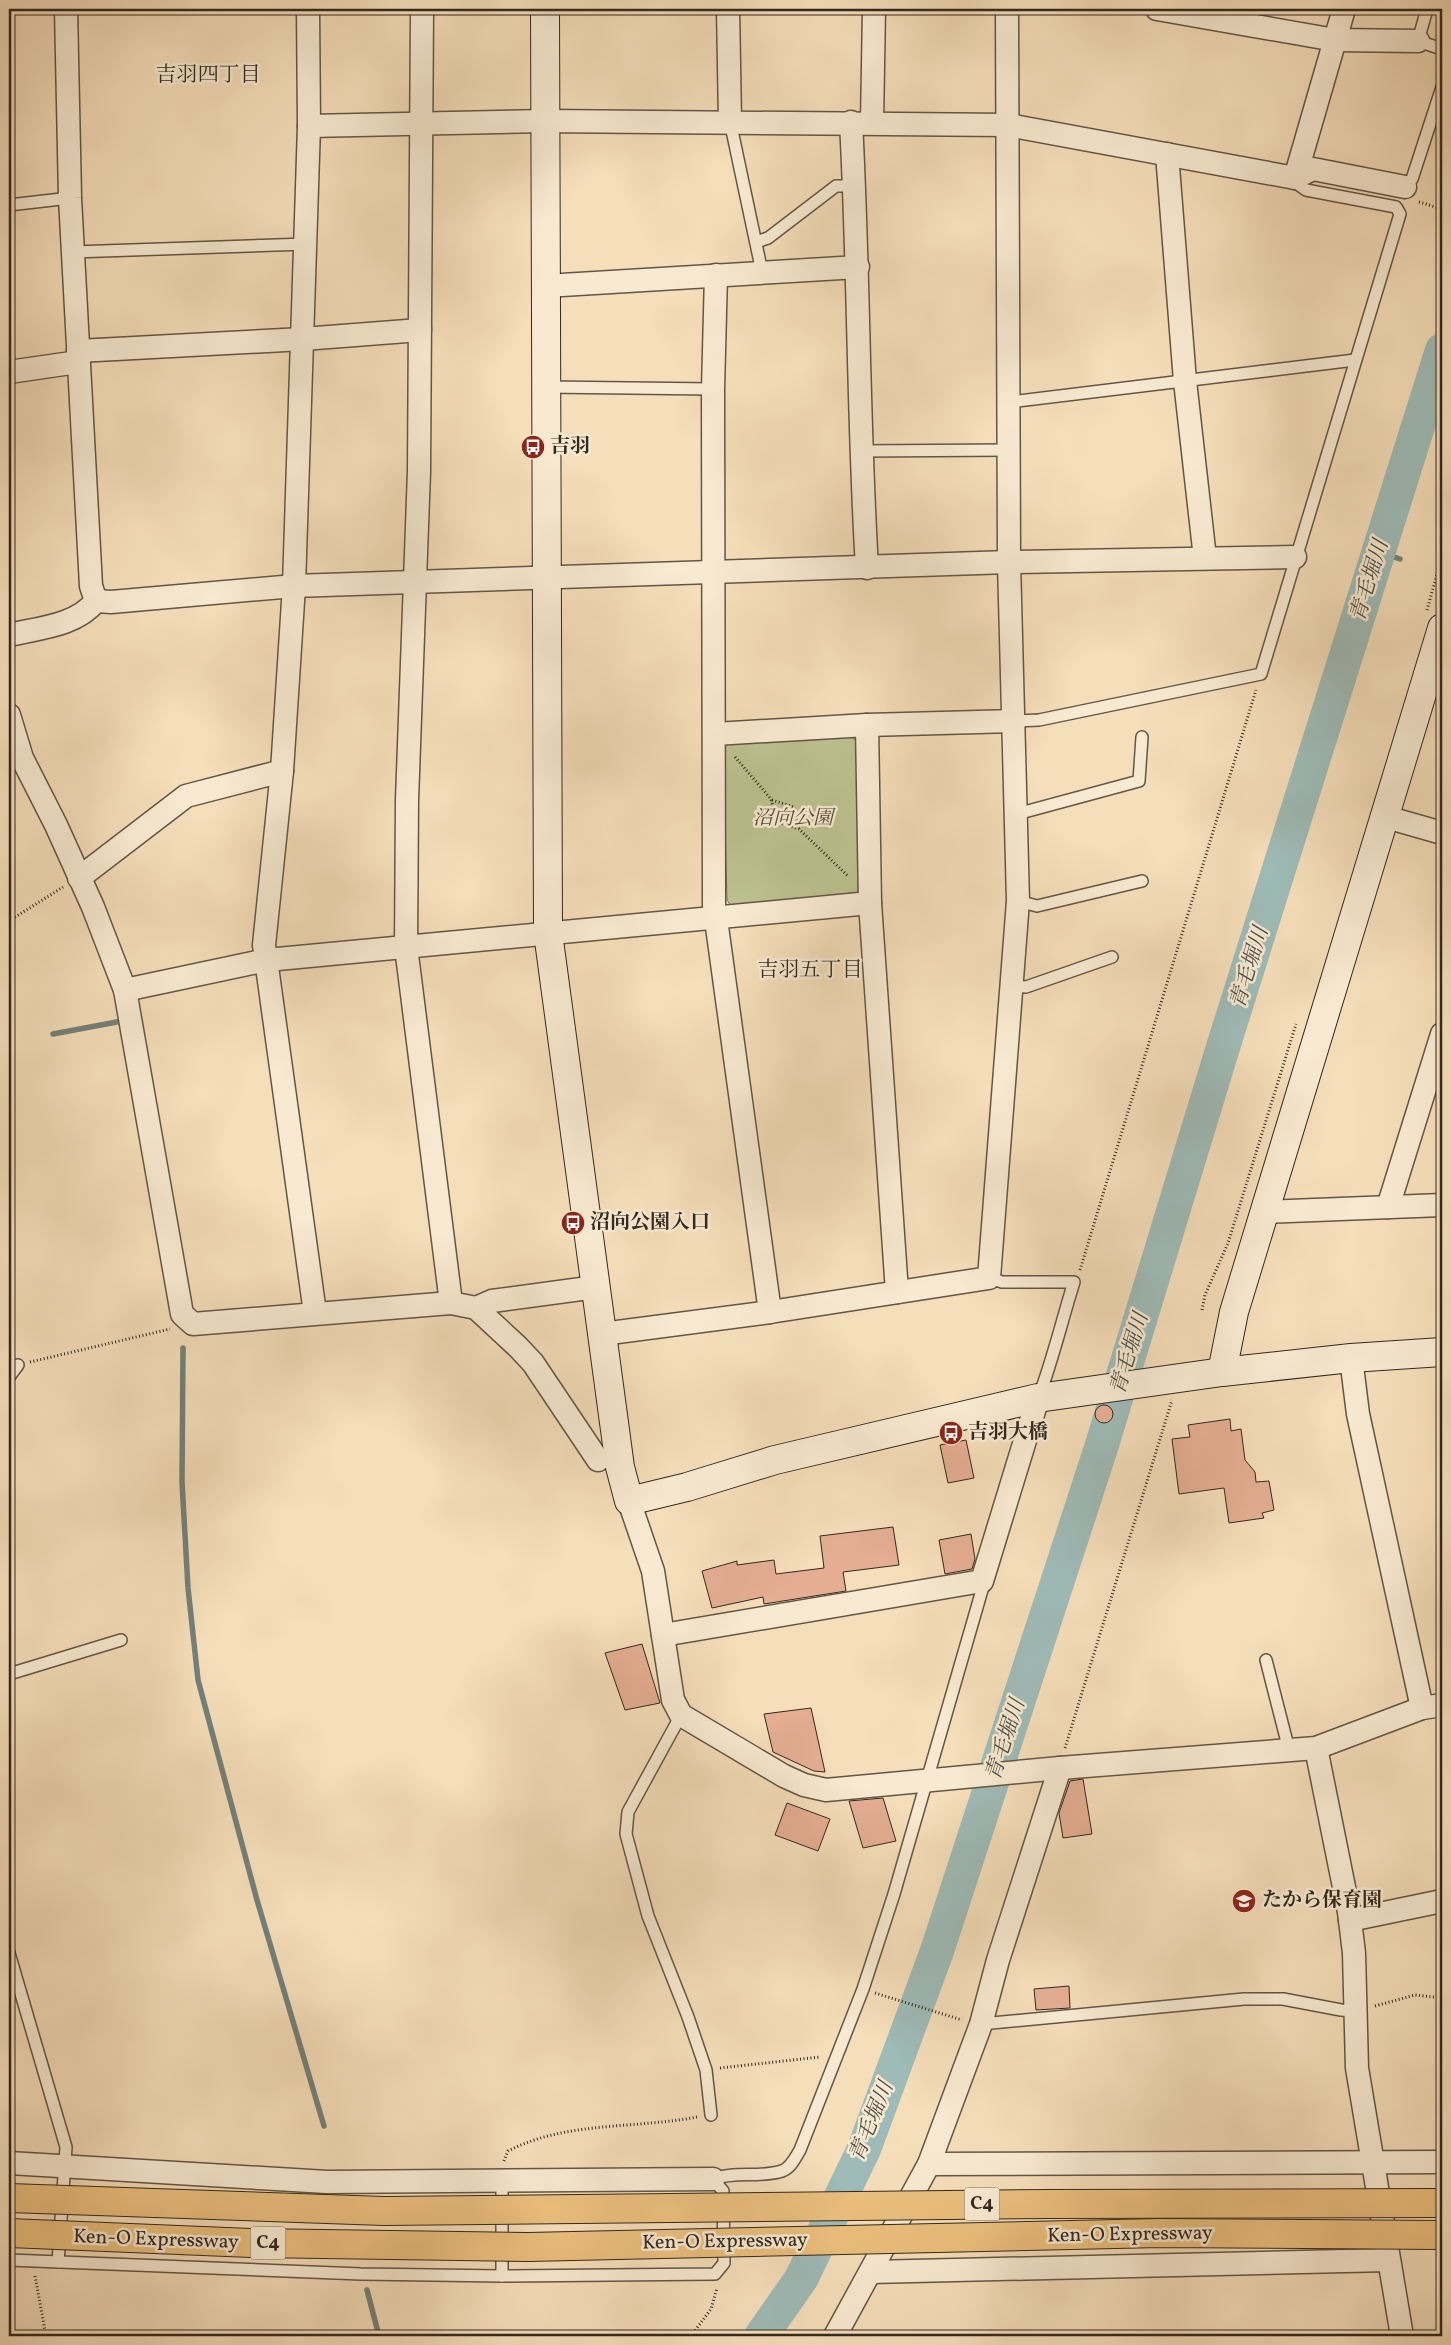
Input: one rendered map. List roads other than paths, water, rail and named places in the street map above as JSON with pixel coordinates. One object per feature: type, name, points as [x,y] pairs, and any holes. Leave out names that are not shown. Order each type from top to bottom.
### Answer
[{"type":"highway","name":"Ken-O Expressway","points":[[9,2198],[384,2211],[1050,2204],[1442,2203]]},
{"type":"highway","name":"Ken-O Expressway","points":[[9,2233],[251,2243],[528,2247],[1150,2234],[1442,2235]]},
{"type":"street","points":[[66,9],[70,198],[78,357],[91,586],[96,601]]},
{"type":"street","points":[[308,9],[309,126],[294,586],[282,772],[264,945],[315,1312]]},
{"type":"street","points":[[422,9],[416,582],[408,800],[406,947],[451,1303]]},
{"type":"street","points":[[544,9],[544,387],[548,933],[620,1468],[628,1501],[653,1571],[673,1700],[681,1715],[784,1776],[816,1788],[839,1790],[1058,1764],[1316,1748],[1432,1707],[1358,1414],[1351,1358]]},
{"type":"street","points":[[728,9],[730,121]]},
{"type":"street","points":[[867,568],[860,451],[858,267],[854,186],[874,9]]},
{"type":"street","points":[[602,1334],[770,1312],[989,1278],[1018,901],[1008,450],[1010,402],[1007,9]]},
{"type":"street","points":[[1156,9],[1335,40],[1418,41]]},
{"type":"street","points":[[1295,178],[1344,9]]},
{"type":"street","points":[[309,126],[545,121],[861,122],[1008,125],[1295,178],[1313,169],[1408,193]]},
{"type":"street","points":[[1167,154],[1185,381],[1205,558]]},
{"type":"street","points":[[545,286],[858,267]]},
{"type":"street","points":[[716,275],[714,389],[714,906],[770,1312]]},
{"type":"street","points":[[9,372],[78,357],[420,330]]},
{"type":"street","points":[[96,601],[111,602],[294,586],[546,576],[714,573],[1010,562],[1295,557]]},
{"type":"street","points":[[9,635],[72,620],[87,612],[96,601]]},
{"type":"street","points":[[1222,1372],[1234,1312],[1266,1212],[1442,628]]},
{"type":"street","points":[[9,715],[22,758],[56,825],[93,907],[125,990],[182,1314],[193,1324],[315,1312],[451,1303],[476,1308],[533,1363],[598,1460]]},
{"type":"street","points":[[715,734],[867,725],[1015,721]]},
{"type":"street","points":[[867,725],[870,902],[897,1292]]},
{"type":"street","points":[[79,878],[186,796],[282,772]]},
{"type":"street","points":[[1386,817],[1442,833]]},
{"type":"street","points":[[125,990],[267,960],[716,919],[870,902]]},
{"type":"street","points":[[1388,1207],[1442,1034]]},
{"type":"street","points":[[1266,1212],[1442,1205]]},
{"type":"street","points":[[476,1308],[492,1301],[596,1287]]},
{"type":"street","points":[[628,1501],[688,1487],[775,1460],[1046,1396],[1172,1389],[1222,1372],[1351,1358],[1442,1352]]},
{"type":"street","points":[[663,1635],[982,1581],[1046,1396]]},
{"type":"street","points":[[1316,1748],[1350,1920],[1354,1953],[1357,2068],[1402,2336]]},
{"type":"street","points":[[835,2336],[872,2272],[929,2164],[972,2022],[998,1960],[1058,1764]]},
{"type":"street","points":[[1350,1920],[1442,1901]]},
{"type":"street","points":[[929,2164],[1373,2160],[1442,2162]]},
{"type":"street","points":[[9,2163],[328,2182],[713,2179]]},
{"type":"street","points":[[872,2272],[1388,2260]]},
{"type":"lane","points":[[1427,9],[1418,41],[1442,48]]},
{"type":"lane","points":[[1408,193],[1442,87]]},
{"type":"lane","points":[[730,121],[762,272]]},
{"type":"lane","points":[[1015,721],[1039,720],[1261,674],[1400,214],[1396,207],[1306,190],[1299,185],[1295,178]]},
{"type":"lane","points":[[756,242],[768,238],[836,186],[854,186]]},
{"type":"lane","points":[[9,205],[70,198]]},
{"type":"lane","points":[[73,252],[306,244]]},
{"type":"lane","points":[[1010,402],[1355,360]]},
{"type":"lane","points":[[544,387],[714,389]]},
{"type":"lane","points":[[860,451],[1008,450]]},
{"type":"lane","points":[[1017,814],[1139,781],[1142,737]]},
{"type":"lane","points":[[1018,901],[1037,906],[1142,881]]},
{"type":"lane","points":[[1012,986],[1026,987],[1112,957]]},
{"type":"lane","points":[[989,1278],[1002,1282],[1074,1282],[1052,1352],[1046,1396]]},
{"type":"lane","points":[[9,1377],[18,1365]]},
{"type":"lane","points":[[713,2179],[726,2174],[783,2171],[791,2165],[800,2150],[838,2054],[888,1912],[931,1779],[982,1590],[982,1581]]},
{"type":"lane","points":[[9,1674],[121,1640]]},
{"type":"lane","points":[[1266,1660],[1289,1750]]},
{"type":"lane","points":[[681,1715],[628,1812],[626,1834],[648,1916],[688,2017],[706,2070],[711,2115]]},
{"type":"lane","points":[[9,1953],[66,2147],[58,2262]]},
{"type":"lane","points":[[972,2022],[1244,1999],[1283,1999],[1355,2011]]},
{"type":"lane","points":[[9,2260],[361,2274],[502,2276],[715,2274],[721,2270],[724,2263],[723,2191],[720,2184],[713,2179]]},
{"type":"lane","points":[[502,2181],[502,2276]]},
{"type":"waterway","name":"青毛堀川","points":[[761,2336],[801,2279],[864,2149],[937,1951],[1101,1448],[1224,1044],[1442,350]]},
{"type":"waterway","points":[[1379,552],[1400,559]]},
{"type":"waterway","points":[[53,1034],[122,1021]]},
{"type":"waterway","points":[[183,1348],[182,1482],[188,1588],[198,1680],[257,1900],[324,2126]]},
{"type":"waterway","points":[[367,2290],[379,2336]]},
{"type":"place","name":"吉羽","points":[[533,447]]},
{"type":"place","name":"沼向公園入口","points":[[573,1223]]},
{"type":"place","name":"吉羽大橋","points":[[951,1433]]},
{"type":"place","name":"たから保育園","points":[[1244,1901]]},
{"type":"district","name":"吉羽四丁目","points":[[208,75]]},
{"type":"district","name":"吉羽五丁目","points":[[810,970]]},
{"type":"park label","name":"沼向公園","points":[[793,819]]}]
